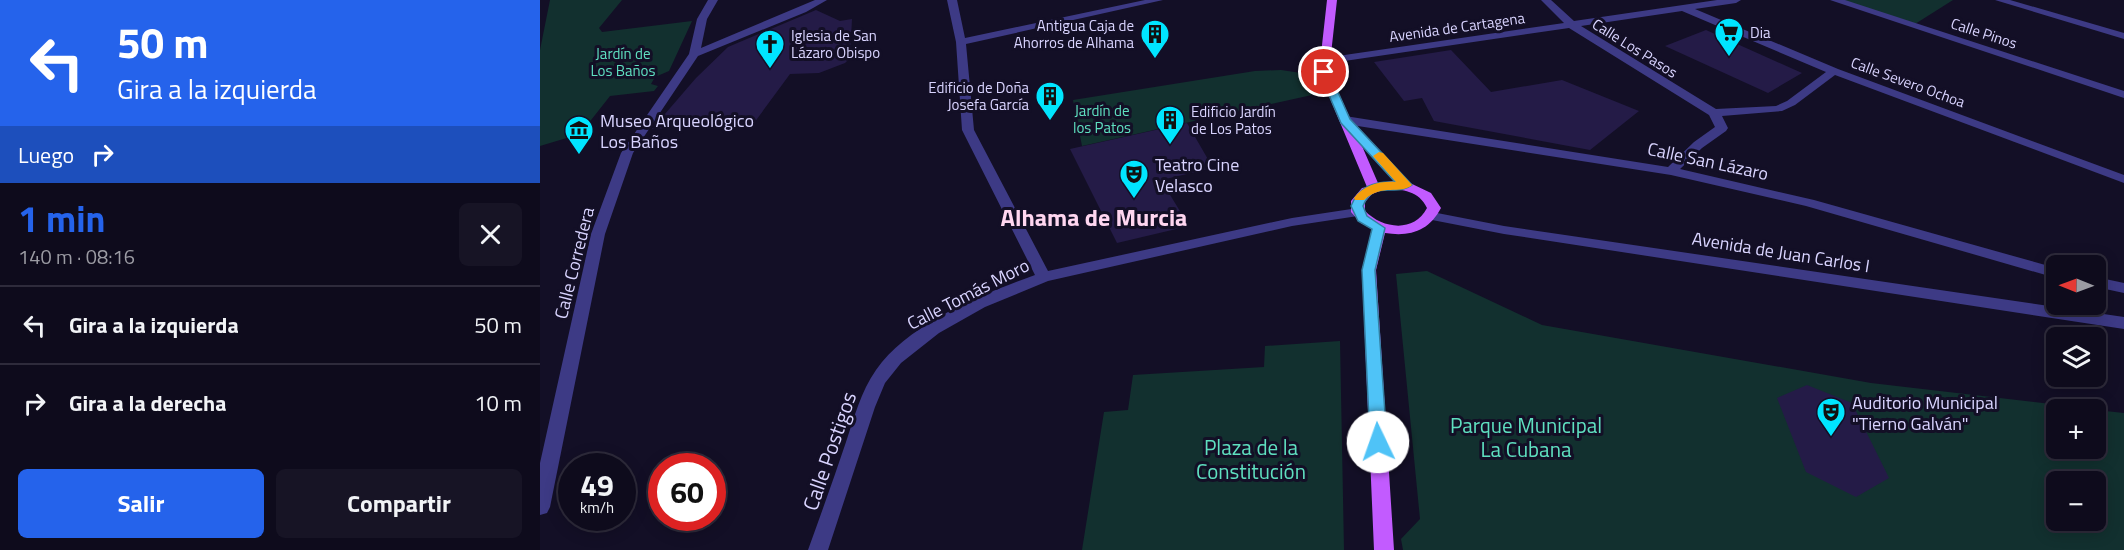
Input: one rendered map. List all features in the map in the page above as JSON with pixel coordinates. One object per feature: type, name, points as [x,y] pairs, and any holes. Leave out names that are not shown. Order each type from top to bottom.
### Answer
[{"type":"main road","points":[[1332,0],[1324,72],[1374,188]]},
{"type":"main road","points":[[1345,120],[1406,185],[1426,194],[1434,208],[1432,216],[1416,227],[1398,230],[1378,228],[1369,224],[1358,212],[1358,201],[1361,195],[1383,185],[1406,185]]},
{"type":"main road","points":[[1378,228],[1369,270],[1384,550]]},
{"type":"street","points":[[694,54],[702,19],[713,0]]},
{"type":"street","points":[[694,54],[803,10],[822,0]]},
{"type":"street","points":[[952,0],[961,42],[969,114],[968,130],[1044,277]]},
{"type":"street","points":[[961,42],[1158,0]]},
{"type":"street","name":"Calle Los Pasos","points":[[1546,0],[1572,25],[1714,113]]},
{"type":"street","name":"Avenida de Cartagena","points":[[1324,62],[1572,25],[1685,4],[1698,6],[1736,0]]},
{"type":"street","name":"Calle Pinos","points":[[1835,0],[2124,95]]},
{"type":"street","points":[[2000,0],[2124,36]]},
{"type":"street","name":"Calle Severo Ochoa","points":[[1685,4],[1834,71],[2124,178]]},
{"type":"street","name":"Calle Corredera","points":[[540,507],[598,234],[627,153],[694,54]]},
{"type":"street","points":[[1671,171],[1698,145],[1722,128],[1714,113],[1778,109],[1791,103],[1834,71]]},
{"type":"street","name":"Calle San Lázaro","points":[[1345,120],[1671,171],[1809,203],[2046,270]]},
{"type":"street","name":"Calle Tomás Moro","points":[[886,368],[908,346],[935,328],[1021,285],[1044,277],[1292,222],[1358,212]]},
{"type":"street","name":"Avenida de Juan Carlos I","points":[[1432,216],[1504,230],[2124,323]]},
{"type":"street","points":[[2106,284],[2124,288]]},
{"type":"street","name":"Calle Postigos","points":[[819,550],[867,406],[886,368]]},
{"type":"green space","name":"Jardín de Los Baños","points":[[550,0],[622,0],[599,28],[602,32],[692,21],[669,71],[655,77],[651,84],[658,86],[654,91],[610,96],[580,134],[540,146],[540,50]]},
{"type":"green space","points":[[1840,0],[1953,0],[1915,24]]},
{"type":"green space","name":"Jardín de los Patos","points":[[1281,70],[1301,73],[1312,95],[1082,146],[1073,100],[1255,71]]},
{"type":"green space","name":"Parque Municipal La Cubana","points":[[1427,271],[1542,325],[1871,383],[2046,403],[2046,459],[2106,459],[2106,411],[2124,413],[2124,550],[1403,550],[1401,539],[1420,519],[1396,274]]},
{"type":"green space","name":"Plaza de la Constitución","points":[[1340,341],[1344,550],[1082,550],[1104,412],[1128,410],[1133,375],[1264,367],[1265,346]]},
{"type":"building","name":"Iglesia de San Lázaro Obispo","points":[[816,10],[840,21],[852,19],[850,58],[845,63],[819,73],[790,74],[754,123],[652,129],[696,78],[728,47]]},
{"type":"building","name":"Dia","points":[[1706,30],[1802,73],[1768,93],[1665,46]]},
{"type":"building","points":[[1451,50],[1491,92],[1562,80],[1639,111],[1590,150],[1434,121],[1422,98],[1404,101],[1374,62]]},
{"type":"building","name":"Teatro Cine Velasco","points":[[1187,123],[1213,168],[1161,180],[1189,226],[1117,243],[1070,149]]},
{"type":"building","name":"Auditorio Municipal \"Tierno Galván\"","points":[[1807,385],[1852,403],[1889,478],[1856,497],[1806,472],[1777,398]]},
{"type":"slow traffic","points":[[1360,198],[1367,191],[1383,185],[1406,185],[1379,156]]},
{"type":"place","name":"Dia","points":[[1729,58]]},
{"type":"place","name":"Antigua Caja de Ahorros de Alhama","points":[[1155,60]]},
{"type":"place","name":"Iglesia de San Lázaro Obispo","points":[[770,70]]},
{"type":"place","name":"Edificio de Doña Josefa García","points":[[1050,122]]},
{"type":"place","name":"Edificio Jardín de Los Patos","points":[[1170,146]]},
{"type":"place","name":"Museo Arqueológico Los Baños","points":[[579,156]]},
{"type":"place","name":"Teatro Cine Velasco","points":[[1134,200]]},
{"type":"place","name":"Auditorio Municipal \"Tierno Galván\"","points":[[1831,438]]},
{"type":"district","name":"Alhama de Murcia","points":[[1094,217]]},
{"type":"route","points":[[1324,72],[1345,120],[1406,185],[1383,185],[1367,191],[1361,195],[1357,206],[1362,218],[1378,228],[1369,270],[1378,442]]}]
